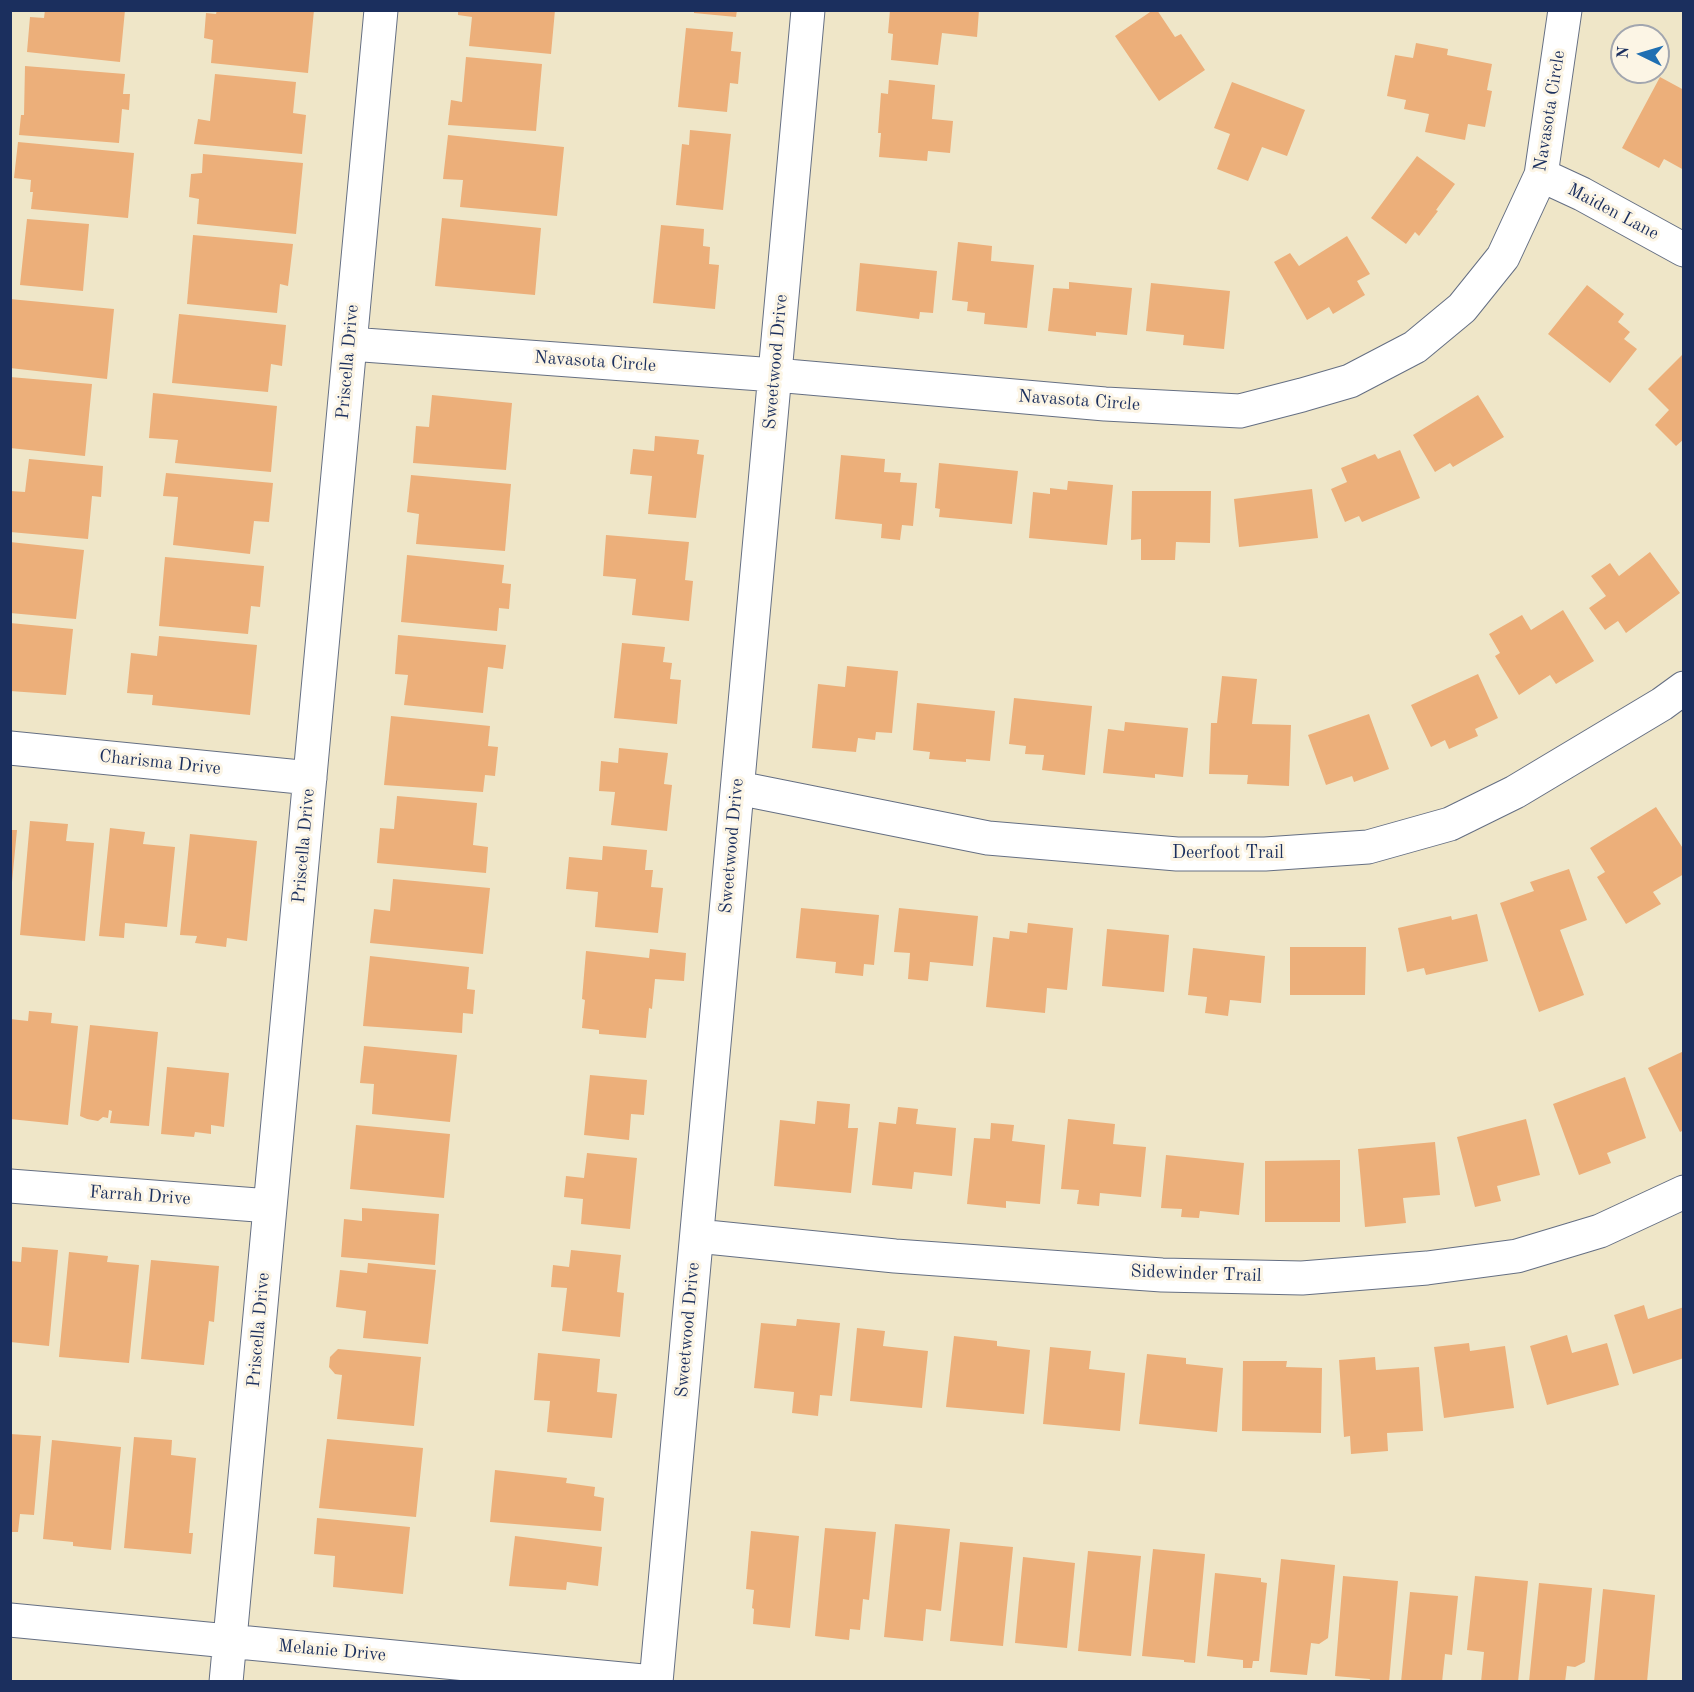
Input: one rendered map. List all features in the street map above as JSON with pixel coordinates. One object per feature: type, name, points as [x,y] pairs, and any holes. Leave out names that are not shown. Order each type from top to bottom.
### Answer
[{"type":"street","name":"Priscella Drive","points":[[226,1682],[381,10]]},
{"type":"street","name":"Sweetwood Drive","points":[[654,1682],[697,1236],[808,10]]},
{"type":"street","name":"Navasota Circle","points":[[350,344],[775,375],[1105,404],[1240,411],[1302,395],[1350,381],[1415,347],[1462,308],[1503,257],[1541,175],[1564,10]]},
{"type":"street","name":"Maiden Lane","points":[[1541,175],[1582,194],[1683,250]]},
{"type":"street","name":"Deerfoot Trail","points":[[738,788],[988,838],[1177,854],[1265,854],[1368,847],[1450,824],[1515,792],[1662,704],[1683,688]]},
{"type":"street","name":"Charisma Drive","points":[[10,748],[310,778]]},
{"type":"street","name":"Farrah Drive","points":[[10,1186],[270,1206]]},
{"type":"street","name":"Sidewinder Trail","points":[[697,1236],[895,1256],[1139,1273],[1302,1278],[1427,1268],[1517,1256],[1600,1231],[1683,1192]]},
{"type":"street","name":"Melanie Drive","points":[[10,1620],[654,1682]]},
{"type":"building","points":[[45,10],[125,10],[120,62],[27,52],[30,17],[44,18]]},
{"type":"building","points":[[217,10],[314,10],[308,73],[211,63],[213,40],[204,38],[206,13],[216,14]]},
{"type":"building","points":[[458,10],[555,10],[551,54],[469,46],[472,17],[458,15]]},
{"type":"building","points":[[694,10],[737,10],[736,17],[694,13]]},
{"type":"building","points":[[890,10],[979,10],[977,37],[942,33],[938,65],[891,60],[893,34],[888,33]]},
{"type":"building","points":[[1153,10],[1157,10],[1175,37],[1181,34],[1205,70],[1159,101],[1115,36]]},
{"type":"building","points":[[686,28],[733,32],[731,51],[741,52],[738,84],[730,83],[727,112],[678,107]]},
{"type":"building","points":[[1416,43],[1448,49],[1447,55],[1492,64],[1487,90],[1492,91],[1485,127],[1468,124],[1465,140],[1425,132],[1429,114],[1404,109],[1406,100],[1387,96],[1395,55],[1413,58]]},
{"type":"building","points":[[466,57],[542,64],[536,131],[448,125],[451,100],[462,102]]},
{"type":"building","points":[[25,66],[125,74],[123,94],[130,94],[129,110],[122,109],[119,143],[19,135],[21,115],[24,115]]},
{"type":"building","points":[[215,74],[296,82],[293,113],[306,115],[302,154],[194,144],[198,119],[210,121]]},
{"type":"building","points":[[889,80],[935,85],[932,119],[953,121],[950,153],[928,151],[927,161],[879,157],[881,93],[888,94]]},
{"type":"building","points":[[1232,82],[1305,110],[1287,156],[1262,147],[1248,181],[1217,169],[1230,134],[1214,128]]},
{"type":"building","points":[[1670,82],[1684,90],[1684,170],[1664,159],[1659,168],[1622,148],[1656,84]]},
{"type":"building","points":[[690,130],[731,134],[723,210],[676,205],[682,144],[689,145]]},
{"type":"building","points":[[448,135],[564,147],[557,216],[460,207],[463,180],[443,179]]},
{"type":"building","points":[[18,142],[134,153],[128,218],[31,209],[33,192],[30,192],[31,180],[14,178]]},
{"type":"building","points":[[203,154],[303,163],[296,234],[197,224],[199,199],[189,197],[191,174],[202,173]]},
{"type":"building","points":[[1417,156],[1455,184],[1419,236],[1415,232],[1406,244],[1371,218]]},
{"type":"building","points":[[442,218],[541,228],[535,295],[435,286]]},
{"type":"building","points":[[27,219],[89,224],[83,291],[20,285]]},
{"type":"building","points":[[661,225],[704,229],[703,246],[710,247],[709,264],[719,265],[715,309],[653,303]]},
{"type":"building","points":[[193,235],[293,244],[288,286],[280,284],[277,313],[187,304]]},
{"type":"building","points":[[1347,236],[1370,274],[1357,281],[1365,295],[1333,314],[1329,307],[1307,320],[1274,262],[1290,253],[1299,266]]},
{"type":"building","points":[[958,242],[992,246],[991,261],[1034,265],[1027,328],[984,324],[985,313],[967,311],[968,302],[952,300]]},
{"type":"building","points":[[860,263],[937,271],[933,313],[920,312],[919,319],[856,311]]},
{"type":"building","points":[[1069,282],[1132,288],[1127,335],[1096,332],[1096,336],[1048,331],[1053,288],[1069,289]]},
{"type":"building","points":[[1151,283],[1230,291],[1224,349],[1183,345],[1184,335],[1146,331]]},
{"type":"building","points":[[1587,285],[1624,314],[1618,322],[1630,332],[1624,339],[1637,349],[1610,383],[1548,334]]},
{"type":"building","points":[[10,299],[114,309],[107,379],[10,368]]},
{"type":"building","points":[[179,314],[286,325],[282,366],[271,364],[268,392],[172,383]]},
{"type":"building","points":[[1684,353],[1684,439],[1676,446],[1655,425],[1669,410],[1648,389]]},
{"type":"building","points":[[10,377],[92,384],[85,456],[10,448]]},
{"type":"building","points":[[153,393],[277,406],[271,472],[175,463],[178,440],[149,438]]},
{"type":"building","points":[[432,395],[512,403],[506,470],[413,463],[416,426],[429,427]]},
{"type":"building","points":[[1478,395],[1504,437],[1453,467],[1450,463],[1435,472],[1413,435]]},
{"type":"building","points":[[655,436],[699,440],[697,454],[704,455],[696,518],[648,514],[652,476],[630,474],[633,449],[654,451]]},
{"type":"building","points":[[1400,450],[1420,498],[1362,522],[1359,516],[1345,522],[1331,489],[1347,482],[1341,468],[1375,454],[1378,459]]},
{"type":"building","points":[[841,455],[885,459],[884,472],[901,473],[900,482],[917,483],[913,526],[902,525],[900,540],[881,538],[882,524],[835,519]]},
{"type":"building","points":[[29,459],[103,466],[101,497],[92,496],[88,539],[10,532],[10,491],[25,492]]},
{"type":"building","points":[[939,463],[1018,471],[1012,524],[939,517],[940,509],[935,508]]},
{"type":"building","points":[[166,473],[273,483],[269,522],[254,521],[250,554],[173,545],[178,497],[163,496]]},
{"type":"building","points":[[411,475],[511,484],[505,551],[416,544],[419,514],[407,512]]},
{"type":"building","points":[[1068,481],[1113,485],[1107,545],[1029,538],[1033,492],[1050,494],[1050,488],[1067,490]]},
{"type":"building","points":[[1312,489],[1318,538],[1239,547],[1234,499]]},
{"type":"building","points":[[1132,491],[1211,491],[1210,543],[1176,542],[1175,560],[1141,560],[1141,539],[1131,540]]},
{"type":"building","points":[[606,535],[689,542],[685,580],[693,581],[689,621],[632,615],[636,579],[603,576]]},
{"type":"building","points":[[10,542],[84,550],[76,619],[10,613]]},
{"type":"building","points":[[1650,552],[1680,593],[1626,633],[1618,621],[1605,630],[1589,608],[1606,596],[1591,576],[1610,563],[1619,576]]},
{"type":"building","points":[[407,555],[504,565],[502,583],[511,584],[509,609],[499,608],[497,631],[401,622]]},
{"type":"building","points":[[165,557],[264,566],[260,607],[251,606],[248,634],[159,626]]},
{"type":"building","points":[[1563,610],[1594,661],[1556,684],[1550,675],[1519,695],[1495,656],[1500,653],[1489,634],[1522,615],[1531,630]]},
{"type":"building","points":[[10,623],[73,629],[66,695],[10,691]]},
{"type":"building","points":[[398,635],[506,645],[503,669],[488,667],[483,713],[404,705],[408,675],[395,674]]},
{"type":"building","points":[[159,636],[257,645],[250,715],[152,705],[153,695],[127,693],[131,653],[157,656]]},
{"type":"building","points":[[622,643],[665,647],[663,662],[672,663],[670,679],[681,680],[677,724],[614,718]]},
{"type":"building","points":[[847,666],[898,671],[892,733],[876,732],[875,740],[858,738],[856,752],[812,748],[818,684],[845,687]]},
{"type":"building","points":[[1478,674],[1498,718],[1475,729],[1478,736],[1449,749],[1445,740],[1431,747],[1411,705]]},
{"type":"building","points":[[1222,676],[1257,679],[1252,724],[1291,725],[1289,786],[1247,784],[1248,775],[1209,774],[1211,723],[1217,723]]},
{"type":"building","points":[[1014,698],[1092,706],[1085,775],[1042,770],[1044,755],[1025,754],[1026,746],[1009,744]]},
{"type":"building","points":[[917,703],[995,711],[990,761],[929,759],[930,752],[913,750]]},
{"type":"building","points":[[1369,714],[1389,769],[1354,782],[1352,776],[1326,785],[1308,735]]},
{"type":"building","points":[[391,716],[490,726],[488,746],[498,747],[495,776],[485,775],[483,792],[384,785]]},
{"type":"building","points":[[1125,722],[1188,728],[1183,777],[1155,774],[1155,778],[1103,773],[1108,729],[1124,731]]},
{"type":"building","points":[[619,748],[668,753],[664,784],[672,785],[667,831],[611,825],[615,792],[599,791],[601,761],[618,763]]},
{"type":"building","points":[[397,796],[477,803],[473,845],[488,847],[486,873],[377,863],[380,828],[394,829]]},
{"type":"building","points":[[1656,807],[1684,850],[1684,874],[1653,892],[1661,904],[1626,924],[1597,877],[1605,872],[1590,848]]},
{"type":"building","points":[[30,821],[68,824],[66,841],[94,843],[85,941],[20,935]]},
{"type":"building","points":[[110,828],[145,832],[143,844],[175,847],[167,927],[125,923],[124,938],[99,936]]},
{"type":"building","points":[[10,830],[17,830],[12,882],[10,882]]},
{"type":"building","points":[[190,834],[257,841],[247,941],[227,938],[226,947],[195,943],[197,936],[180,935]]},
{"type":"building","points":[[603,846],[647,850],[645,870],[653,870],[651,887],[663,888],[658,933],[595,927],[598,892],[566,889],[569,857],[602,860]]},
{"type":"building","points":[[1569,869],[1587,920],[1560,930],[1584,995],[1539,1012],[1500,903],[1534,891],[1530,882]]},
{"type":"building","points":[[393,879],[490,888],[483,954],[370,943],[374,909],[390,911]]},
{"type":"building","points":[[801,908],[879,915],[874,965],[864,964],[863,976],[835,973],[836,962],[796,958]]},
{"type":"building","points":[[899,908],[978,916],[973,966],[930,962],[928,981],[908,979],[910,953],[894,952]]},
{"type":"building","points":[[1477,914],[1488,961],[1426,975],[1424,968],[1407,972],[1398,928],[1451,916],[1452,920]]},
{"type":"building","points":[[1028,923],[1073,928],[1067,990],[1047,988],[1045,1013],[986,1007],[993,937],[1009,939],[1010,931],[1027,933]]},
{"type":"building","points":[[1107,929],[1169,935],[1164,992],[1102,986]]},
{"type":"building","points":[[1290,947],[1366,947],[1365,995],[1290,995]]},
{"type":"building","points":[[1193,948],[1265,956],[1261,1003],[1230,1000],[1228,1016],[1205,1013],[1207,997],[1188,995]]},
{"type":"building","points":[[650,949],[686,953],[684,981],[655,979],[646,1038],[599,1034],[599,1030],[582,1028],[586,951],[649,958]]},
{"type":"building","points":[[370,956],[469,967],[467,989],[475,990],[473,1014],[463,1013],[462,1033],[363,1026]]},
{"type":"building","points":[[29,1011],[52,1013],[51,1023],[78,1026],[68,1125],[10,1119],[10,1019],[28,1021]]},
{"type":"building","points":[[90,1025],[158,1032],[149,1126],[110,1123],[112,1111],[109,1110],[108,1118],[103,1117],[98,1121],[80,1116]]},
{"type":"building","points":[[364,1046],[457,1055],[450,1122],[372,1114],[374,1084],[360,1083]]},
{"type":"building","points":[[1684,1051],[1684,1130],[1680,1132],[1648,1068]]},
{"type":"building","points":[[167,1067],[229,1073],[224,1127],[211,1125],[211,1134],[195,1132],[194,1137],[161,1134]]},
{"type":"building","points":[[590,1075],[647,1080],[644,1115],[631,1114],[629,1140],[584,1135]]},
{"type":"building","points":[[1625,1077],[1646,1138],[1607,1153],[1611,1163],[1579,1175],[1553,1104]]},
{"type":"building","points":[[817,1101],[850,1104],[848,1128],[858,1128],[851,1193],[774,1186],[780,1120],[815,1124]]},
{"type":"building","points":[[898,1107],[918,1109],[916,1124],[956,1128],[952,1176],[914,1172],[912,1189],[872,1185],[879,1122],[896,1124]]},
{"type":"building","points":[[1068,1119],[1115,1124],[1113,1144],[1146,1147],[1141,1197],[1100,1193],[1099,1206],[1077,1204],[1079,1190],[1061,1189]]},
{"type":"building","points":[[1526,1119],[1540,1175],[1497,1186],[1501,1201],[1475,1207],[1457,1137]]},
{"type":"building","points":[[991,1123],[1014,1125],[1012,1141],[1045,1145],[1040,1204],[1006,1201],[1006,1208],[967,1204],[974,1138],[990,1139]]},
{"type":"building","points":[[356,1125],[450,1134],[444,1198],[350,1189]]},
{"type":"building","points":[[1435,1142],[1440,1195],[1403,1198],[1406,1223],[1365,1227],[1358,1149]]},
{"type":"building","points":[[587,1153],[637,1158],[630,1229],[581,1224],[583,1199],[564,1197],[566,1176],[584,1178]]},
{"type":"building","points":[[1166,1155],[1244,1163],[1239,1215],[1200,1211],[1199,1218],[1181,1217],[1182,1209],[1161,1208]]},
{"type":"building","points":[[1340,1160],[1340,1222],[1265,1222],[1265,1161]]},
{"type":"building","points":[[362,1208],[439,1214],[435,1265],[341,1257],[344,1219],[362,1221]]},
{"type":"building","points":[[22,1247],[58,1250],[49,1346],[10,1342],[10,1261],[21,1262]]},
{"type":"building","points":[[571,1250],[621,1255],[617,1292],[624,1293],[620,1337],[562,1331],[567,1288],[551,1287],[553,1265],[569,1267]]},
{"type":"building","points":[[69,1252],[108,1256],[107,1262],[139,1265],[129,1363],[59,1357]]},
{"type":"building","points":[[151,1260],[219,1266],[214,1322],[209,1321],[204,1365],[141,1359]]},
{"type":"building","points":[[368,1263],[436,1270],[428,1344],[363,1338],[366,1311],[336,1307],[340,1270],[367,1273]]},
{"type":"building","points":[[1644,1305],[1648,1319],[1684,1307],[1684,1358],[1633,1374],[1614,1315]]},
{"type":"building","points":[[797,1319],[840,1323],[832,1396],[820,1395],[818,1416],[792,1413],[794,1392],[754,1388],[761,1323],[796,1326]]},
{"type":"building","points":[[857,1328],[885,1331],[883,1346],[928,1351],[922,1408],[850,1401]]},
{"type":"building","points":[[1567,1335],[1572,1353],[1607,1343],[1619,1385],[1547,1405],[1530,1346]]},
{"type":"building","points":[[954,1336],[997,1341],[997,1346],[1030,1350],[1024,1414],[946,1407]]},
{"type":"building","points":[[1469,1343],[1470,1351],[1505,1346],[1514,1408],[1444,1418],[1434,1347]]},
{"type":"building","points":[[1050,1347],[1091,1351],[1089,1369],[1125,1373],[1120,1431],[1043,1424]]},
{"type":"building","points":[[338,1349],[421,1357],[414,1426],[337,1419],[342,1375],[335,1374],[329,1367],[330,1357]]},
{"type":"building","points":[[538,1353],[600,1359],[597,1392],[617,1394],[612,1438],[547,1432],[550,1401],[534,1400]]},
{"type":"building","points":[[1147,1354],[1186,1358],[1186,1364],[1223,1368],[1217,1432],[1139,1424]]},
{"type":"building","points":[[1375,1357],[1376,1370],[1419,1367],[1423,1431],[1387,1433],[1388,1451],[1351,1454],[1350,1436],[1344,1437],[1339,1360]]},
{"type":"building","points":[[1243,1361],[1287,1361],[1286,1367],[1322,1368],[1321,1433],[1242,1431]]},
{"type":"building","points":[[10,1434],[41,1436],[34,1515],[20,1514],[18,1532],[10,1532]]},
{"type":"building","points":[[134,1437],[172,1440],[171,1455],[196,1458],[189,1533],[193,1533],[191,1554],[124,1548]]},
{"type":"building","points":[[327,1439],[423,1448],[416,1517],[319,1508]]},
{"type":"building","points":[[52,1440],[121,1447],[111,1550],[73,1546],[73,1542],[43,1539]]},
{"type":"building","points":[[495,1470],[567,1478],[566,1483],[595,1487],[594,1496],[604,1498],[601,1531],[490,1522]]},
{"type":"building","points":[[317,1518],[410,1527],[403,1594],[333,1587],[335,1556],[314,1554]]},
{"type":"building","points":[[895,1524],[950,1529],[941,1611],[926,1609],[923,1641],[884,1637]]},
{"type":"building","points":[[825,1528],[876,1532],[869,1600],[863,1599],[860,1630],[850,1629],[849,1640],[815,1636]]},
{"type":"building","points":[[751,1531],[799,1536],[790,1628],[753,1624],[754,1590],[746,1589]]},
{"type":"building","points":[[515,1536],[602,1547],[598,1586],[567,1582],[566,1590],[509,1586]]},
{"type":"building","points":[[960,1542],[1013,1547],[1003,1646],[950,1641]]},
{"type":"building","points":[[1153,1549],[1205,1554],[1195,1663],[1142,1656]]},
{"type":"building","points":[[1088,1551],[1141,1556],[1131,1656],[1078,1651]]},
{"type":"building","points":[[1023,1557],[1075,1563],[1067,1648],[1015,1643]]},
{"type":"building","points":[[1281,1559],[1335,1565],[1328,1638],[1319,1644],[1311,1643],[1307,1675],[1270,1672]]},
{"type":"building","points":[[1215,1573],[1261,1578],[1261,1582],[1267,1583],[1259,1661],[1253,1661],[1252,1668],[1243,1668],[1243,1660],[1207,1656]]},
{"type":"building","points":[[1343,1576],[1398,1581],[1389,1682],[1369,1682],[1370,1679],[1335,1676]]},
{"type":"building","points":[[1475,1576],[1528,1581],[1518,1682],[1481,1682],[1484,1652],[1467,1650]]},
{"type":"building","points":[[1539,1583],[1592,1588],[1585,1662],[1575,1667],[1567,1666],[1565,1682],[1529,1682]]},
{"type":"building","points":[[1603,1589],[1655,1595],[1647,1682],[1594,1682]]},
{"type":"building","points":[[1410,1592],[1458,1596],[1452,1655],[1445,1654],[1442,1682],[1401,1682]]}]
